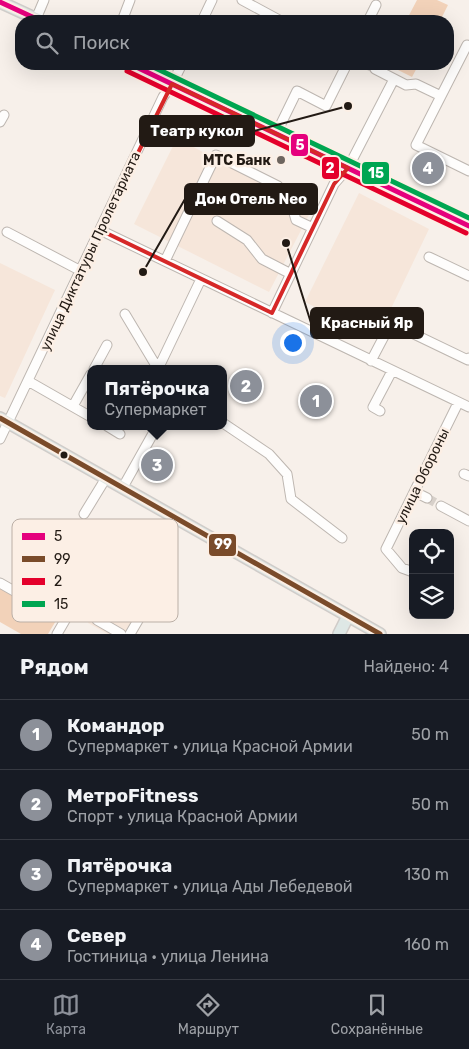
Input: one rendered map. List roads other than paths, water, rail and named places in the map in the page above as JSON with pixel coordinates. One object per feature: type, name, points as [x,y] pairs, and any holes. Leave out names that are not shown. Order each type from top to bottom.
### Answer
[{"type":"main road","points":[[0,2],[28,15]]},
{"type":"main road","points":[[143,70],[469,226]]},
{"type":"main road","points":[[4,420],[177,519]]},
{"type":"main road","points":[[178,519],[380,634]]},
{"type":"main road","points":[[339,634],[348,616]]},
{"type":"street","points":[[40,15],[44,0]]},
{"type":"street","points":[[124,15],[130,0]]},
{"type":"street","points":[[205,15],[212,0]]},
{"type":"street","points":[[242,0],[270,15]]},
{"type":"street","points":[[371,15],[376,5]]},
{"type":"street","points":[[469,46],[467,45],[416,145],[469,171]]},
{"type":"street","name":"улица Диктатуры Пролетариата","points":[[0,439],[4,420],[28,381],[163,97],[179,70]]},
{"type":"street","points":[[276,134],[297,91],[326,106],[344,70]]},
{"type":"street","points":[[377,70],[406,85],[416,84],[441,96]]},
{"type":"street","points":[[272,313],[334,184],[348,168],[394,79]]},
{"type":"street","points":[[165,261],[216,155],[278,186],[291,203],[296,220],[313,228]]},
{"type":"street","points":[[217,221],[247,240],[262,259],[291,274]]},
{"type":"street","points":[[100,230],[469,407]]},
{"type":"street","points":[[7,232],[80,271]]},
{"type":"street","points":[[429,257],[469,276]]},
{"type":"street","points":[[160,365],[201,279]]},
{"type":"street","points":[[126,314],[156,365]]},
{"type":"street","points":[[371,361],[391,323],[468,360],[469,358]]},
{"type":"street","points":[[96,365],[107,345]]},
{"type":"street","points":[[380,411],[373,407],[392,371]]},
{"type":"street","points":[[28,381],[87,415]]},
{"type":"street","points":[[73,406],[87,381]]},
{"type":"street","name":"улица Обороны","points":[[409,571],[402,568],[386,549],[458,403]]},
{"type":"street","points":[[227,426],[269,454],[287,474],[291,499],[342,538]]},
{"type":"street","points":[[114,430],[120,434]]},
{"type":"street","points":[[123,488],[155,430]]},
{"type":"street","points":[[84,514],[106,478]]},
{"type":"street","points":[[415,492],[427,498]]},
{"type":"street","points":[[441,506],[469,521]]},
{"type":"street","points":[[0,583],[12,590]]},
{"type":"street","points":[[57,634],[64,622]]},
{"type":"street","points":[[100,622],[121,634]]},
{"type":"street","points":[[130,634],[137,622]]},
{"type":"tunnel","points":[[427,498],[441,506]]},
{"type":"place","name":"Театр кукол","points":[[348,106]]},
{"type":"place","name":"МТС Банк","points":[[281,160]]},
{"type":"place","name":"Север","points":[[428,168]]},
{"type":"place","name":"Красный Яр","points":[[286,243]]},
{"type":"place","name":"Дом Отель Neo","points":[[143,272]]},
{"type":"place","name":"МетроFitness","points":[[246,386]]},
{"type":"place","name":"Командор","points":[[316,401]]},
{"type":"place","name":"Пятёрочка","points":[[157,465]]}]
